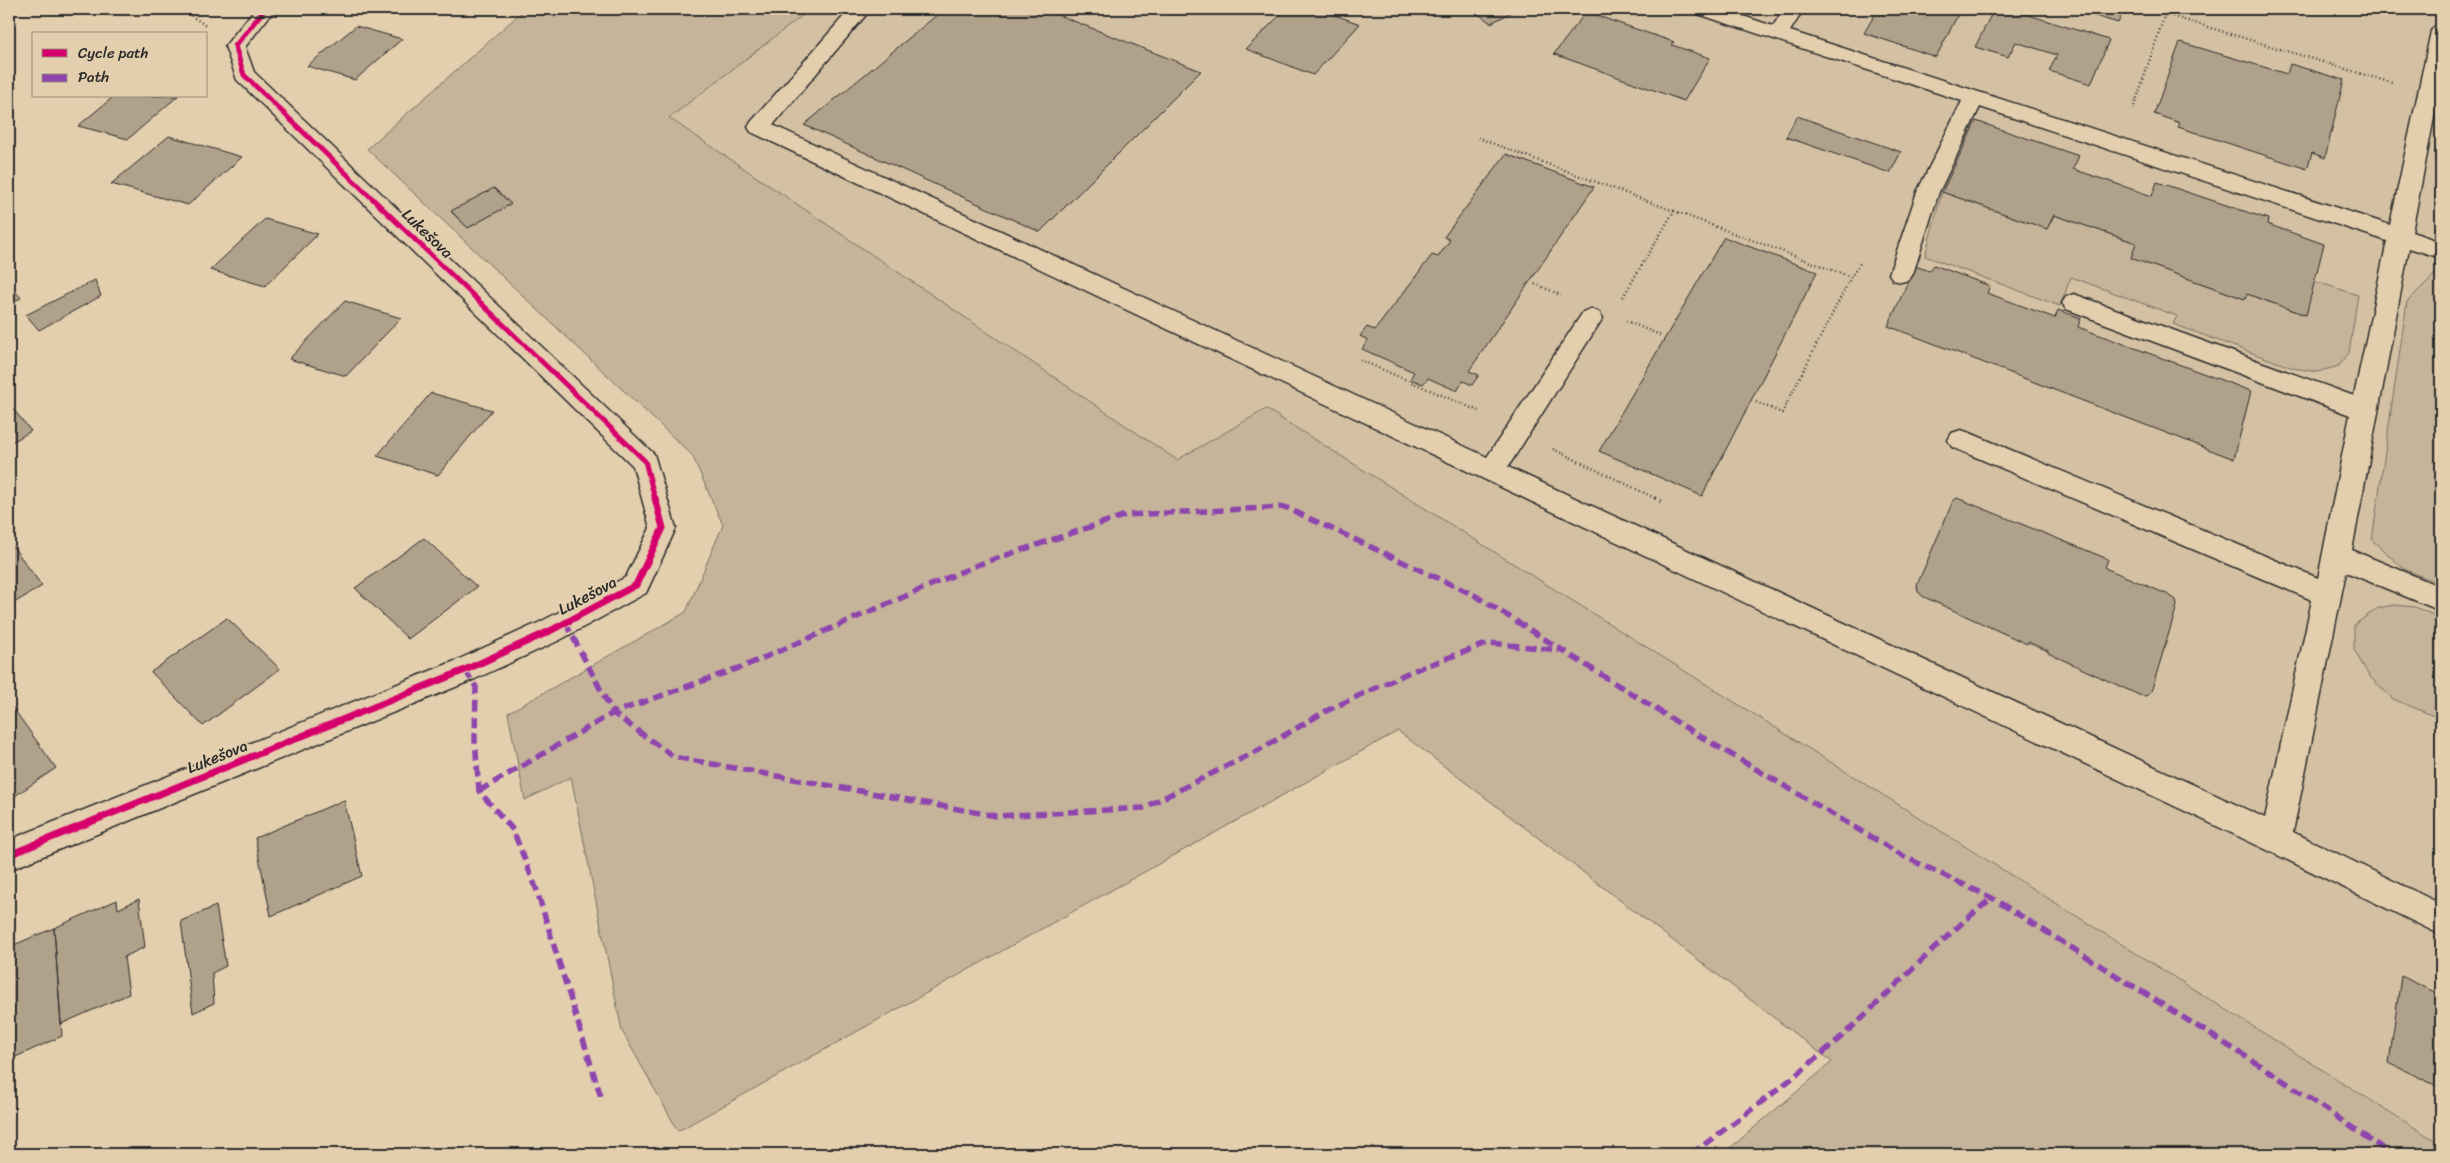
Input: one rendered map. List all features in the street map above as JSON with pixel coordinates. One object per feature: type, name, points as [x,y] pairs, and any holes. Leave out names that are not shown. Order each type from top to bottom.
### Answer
[{"type":"street","name":"Lukešova","points":[[9,855],[465,670],[550,630],[636,585],[663,528],[645,461],[244,75],[235,46],[265,9]]},
{"type":"street","points":[[862,9],[760,127],[1491,472],[2276,839],[2441,920]]},
{"type":"street","points":[[1702,9],[2441,250]]},
{"type":"street","points":[[1778,34],[1794,9]]},
{"type":"street","points":[[2276,839],[2327,594],[2337,556],[2364,410],[2400,236],[2435,96],[2441,32]]},
{"type":"street","points":[[1901,274],[1928,192],[1974,98]]},
{"type":"street","points":[[2074,303],[2364,410]]},
{"type":"street","points":[[1491,472],[1591,318]]},
{"type":"street","points":[[1961,440],[2327,594]]},
{"type":"street","points":[[2337,556],[2441,599]]},
{"type":"path","points":[[2146,9],[2435,96]]},
{"type":"path","points":[[2125,148],[2138,86],[2156,43],[2165,14]]},
{"type":"path","points":[[1478,138],[1850,278]]},
{"type":"path","points":[[1621,299],[1674,211]]},
{"type":"path","points":[[1756,402],[1782,413],[1850,278],[1862,261]]},
{"type":"path","points":[[1535,284],[1562,295]]},
{"type":"shaded area","points":[[525,9],[811,9],[669,118],[1177,460],[1266,409],[2441,1144],[2441,1154],[1723,1154],[1832,1062],[1398,731],[678,1131],[622,1031],[571,777],[525,800],[508,713],[686,612],[723,525],[692,455],[367,149]],"holes":[[[494,189],[511,204],[468,228],[451,212]]]},
{"type":"shaded area","points":[[811,9],[2441,9],[2441,1143],[1266,409],[1177,460],[669,118]]},
{"type":"shaded area","points":[[1942,192],[2047,229],[2054,215],[2136,243],[2131,258],[2245,299],[2247,294],[2305,315],[2314,281],[2358,295],[2349,353],[2339,366],[2317,372],[2293,368],[2173,324],[2177,316],[2071,277],[2060,306],[1925,256]]},
{"type":"shaded area","points":[[2436,273],[2441,274],[2441,584],[2404,569],[2372,540],[2407,302]]},
{"type":"shaded area","points":[[2394,605],[2415,607],[2441,618],[2441,719],[2393,699],[2369,676],[2354,650],[2354,625],[2378,608]]},
{"type":"building","points":[[944,9],[1043,9],[1201,71],[1040,232],[804,125]]},
{"type":"building","points":[[1286,9],[1318,9],[1360,24],[1313,75],[1246,49]]},
{"type":"building","points":[[1471,9],[1518,9],[1491,23]]},
{"type":"building","points":[[1878,9],[1961,9],[1936,57],[1864,33]]},
{"type":"building","points":[[1994,9],[2009,9],[2109,40],[2091,84],[2049,71],[2057,55],[2016,42],[2008,57],[1975,47]]},
{"type":"building","points":[[2072,9],[2124,9],[2118,23]]},
{"type":"building","points":[[1586,12],[1674,42],[1672,45],[1710,58],[1684,101],[1554,54]]},
{"type":"building","points":[[356,26],[402,39],[355,80],[307,66]]},
{"type":"building","points":[[2180,42],[2287,74],[2290,64],[2344,80],[2325,158],[2312,153],[2307,169],[2178,127],[2180,123],[2154,114]]},
{"type":"building","points":[[112,98],[176,98],[128,139],[78,126]]},
{"type":"building","points":[[1797,116],[1901,152],[1890,173],[1786,137]]},
{"type":"building","points":[[1976,121],[2079,156],[2073,169],[2152,196],[2157,182],[2268,219],[2267,224],[2324,244],[2306,315],[2247,294],[2245,299],[2131,258],[2136,243],[2054,215],[2047,229],[1942,192]]},
{"type":"building","points":[[169,136],[242,157],[188,205],[111,184]]},
{"type":"building","points":[[1506,154],[1594,187],[1469,371],[1479,375],[1472,385],[1463,381],[1457,391],[1428,378],[1423,384],[1410,379],[1414,372],[1362,349],[1368,340],[1360,336],[1367,327],[1375,330],[1432,255],[1438,257],[1450,240],[1444,237]]},
{"type":"building","points":[[494,188],[511,204],[468,228],[451,211]]},
{"type":"building","points":[[265,219],[318,234],[265,286],[210,270]]},
{"type":"building","points":[[1724,237],[1817,272],[1702,496],[1599,451]]},
{"type":"building","points":[[1934,265],[1990,286],[1987,293],[2055,318],[2058,310],[2081,318],[2078,327],[2251,391],[2234,459],[1888,326],[1915,266],[1930,271]]},
{"type":"building","points":[[95,280],[101,296],[39,330],[26,315]]},
{"type":"building","points":[[9,284],[21,298],[9,304]]},
{"type":"building","points":[[345,301],[401,318],[346,376],[289,359]]},
{"type":"building","points":[[431,393],[492,410],[438,475],[377,456]]},
{"type":"building","points":[[9,404],[31,431],[9,444]]},
{"type":"building","points":[[1957,498],[2108,559],[2105,568],[2169,595],[2176,600],[2177,606],[2151,692],[2146,696],[2139,695],[2048,653],[2048,651],[2028,642],[2027,644],[1924,597],[1918,592],[1917,585],[1953,501]]},
{"type":"building","points":[[424,538],[477,587],[408,639],[355,588]]},
{"type":"building","points":[[9,541],[42,586],[9,606]]},
{"type":"building","points":[[227,618],[280,669],[203,726],[151,672]]},
{"type":"building","points":[[13,708],[56,768],[9,800],[9,711]]},
{"type":"building","points":[[344,800],[362,876],[271,916],[255,838]]},
{"type":"building","points":[[139,899],[145,947],[124,957],[129,994],[61,1024],[54,928],[117,900],[118,909]]},
{"type":"building","points":[[216,906],[226,966],[212,973],[214,1003],[193,1013],[181,921]]},
{"type":"building","points":[[54,928],[62,1036],[9,1060],[9,947]]},
{"type":"building","points":[[2401,976],[2441,995],[2441,1088],[2389,1063]]},
{"type":"marked path","points":[[479,791],[613,713],[747,665],[977,565],[1126,515],[1285,507],[1476,596],[1683,726],[1905,857],[1992,898],[2269,1071],[2391,1154]]},
{"type":"marked path","points":[[565,622],[613,713],[674,757],[996,816],[1143,808],[1259,750],[1326,711],[1412,671],[1489,643],[1560,650]]},
{"type":"marked path","points":[[465,670],[476,687],[475,740],[479,791],[513,830],[536,888],[601,1097]]},
{"type":"marked path","points":[[1691,1154],[1768,1097],[1823,1053],[1952,931],[1992,898]]},
{"type":"cycle path","points":[[9,855],[465,670],[550,631],[636,585],[663,528],[645,461],[244,75],[235,46],[265,9]]}]
